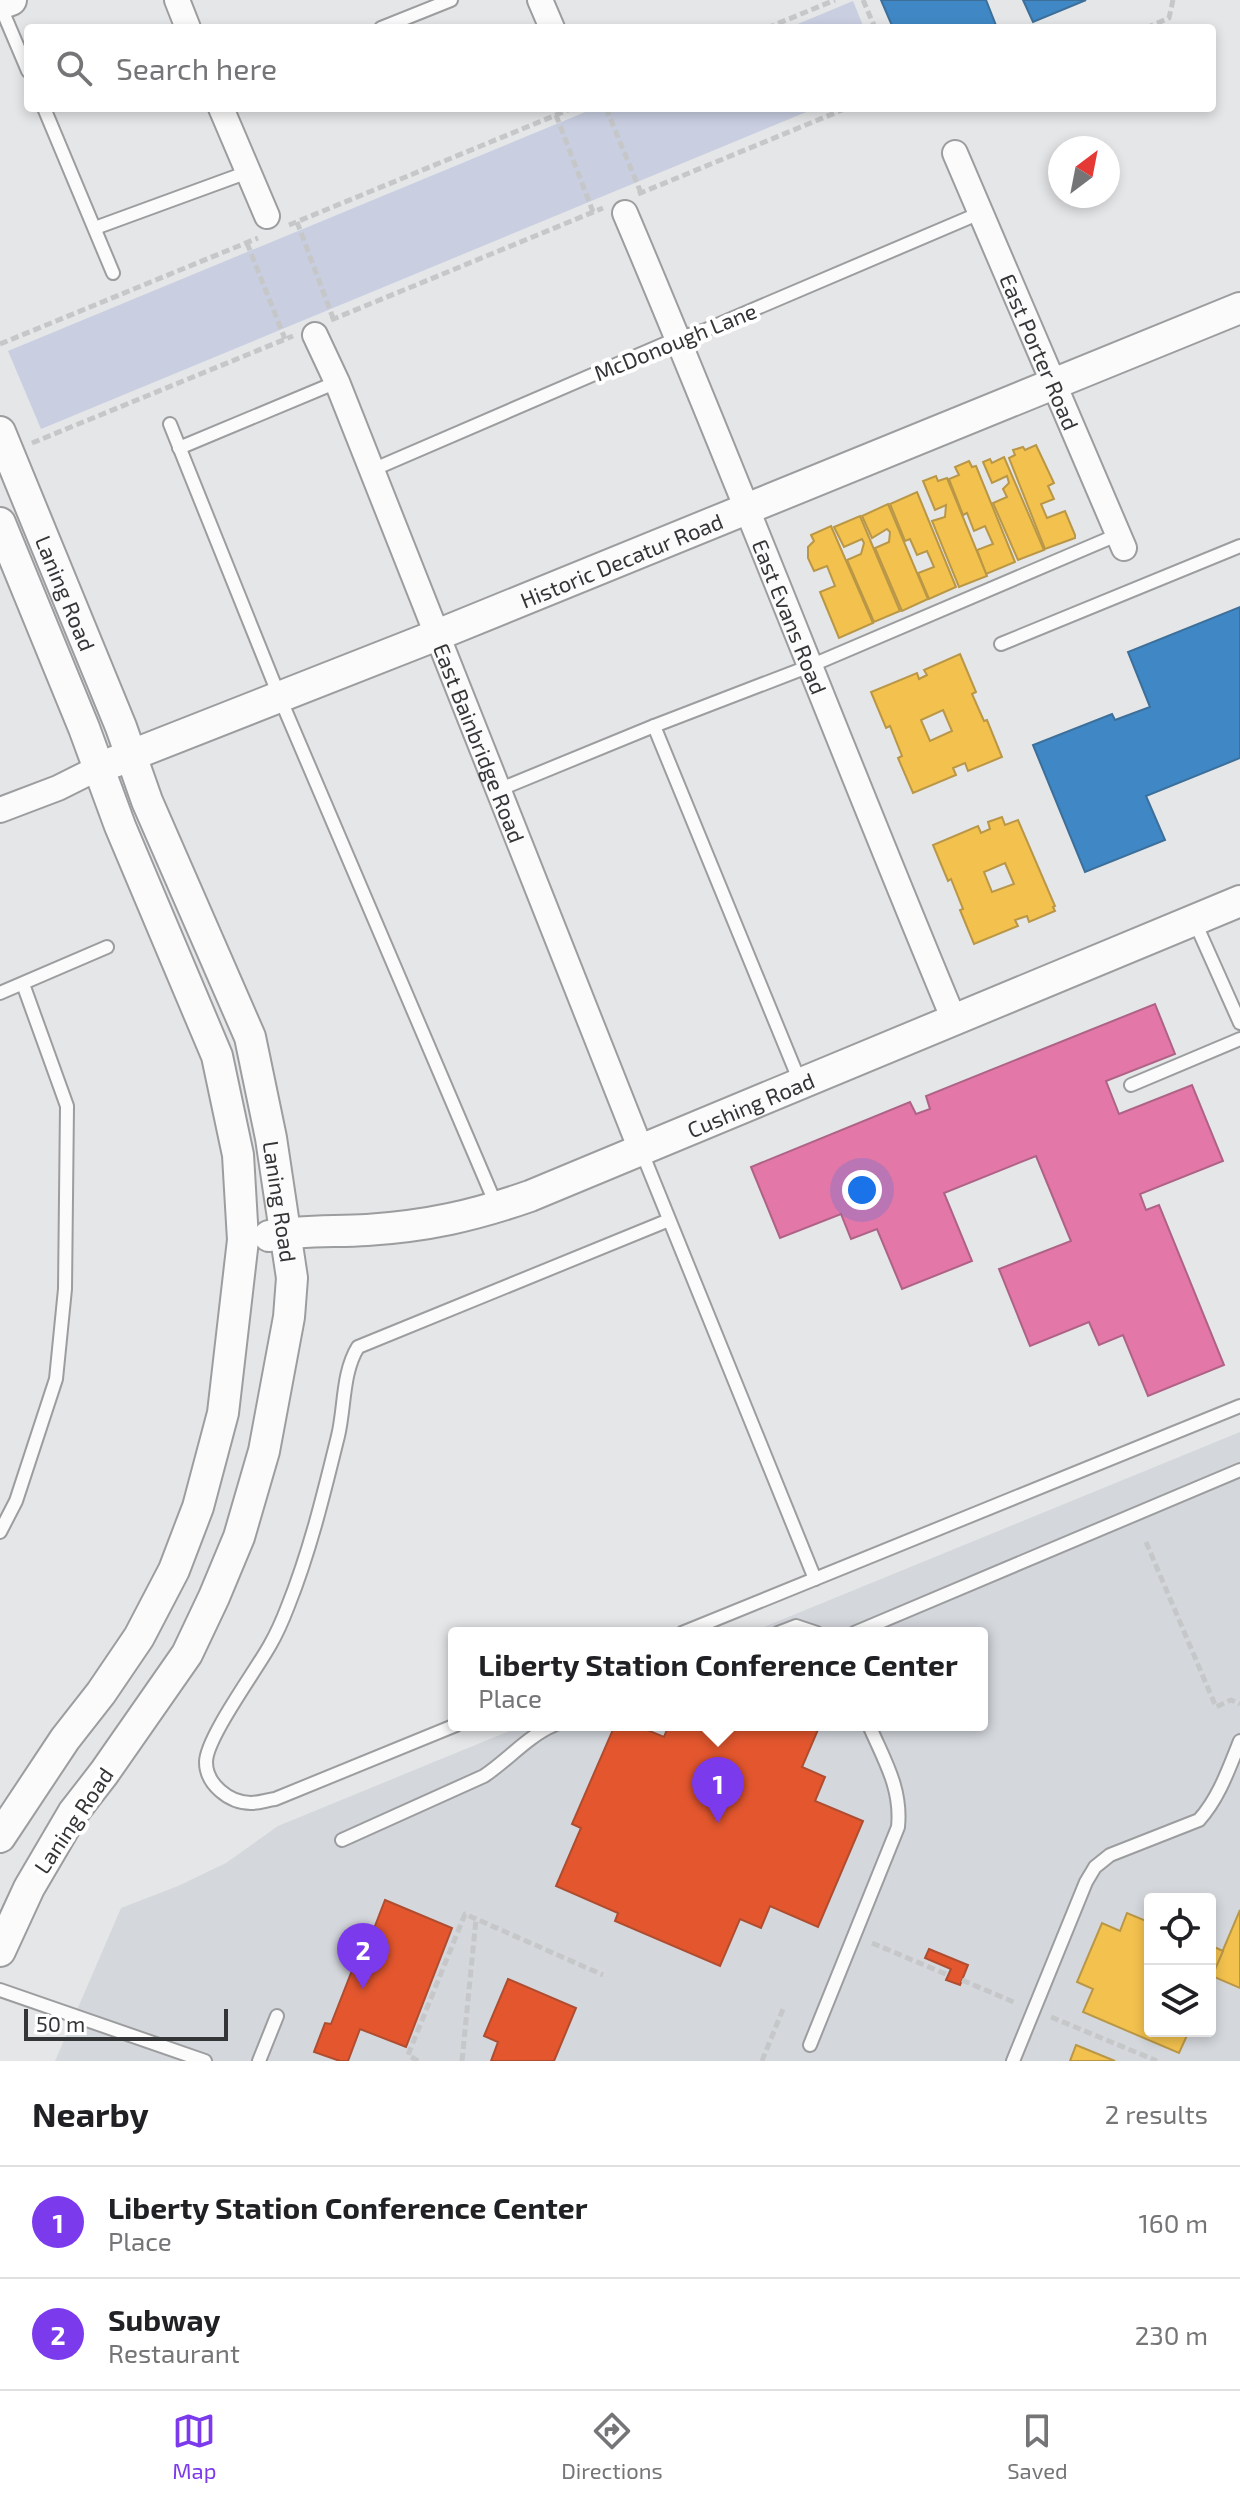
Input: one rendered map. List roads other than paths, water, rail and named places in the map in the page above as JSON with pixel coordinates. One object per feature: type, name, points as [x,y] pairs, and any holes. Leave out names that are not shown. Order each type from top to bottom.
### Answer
[{"type":"street","points":[[0,4],[11,0]]},
{"type":"street","points":[[177,0],[186,24]]},
{"type":"street","points":[[540,0],[550,24]]},
{"type":"street","points":[[223,112],[267,216]]},
{"type":"street","name":"East Porter Road","points":[[955,153],[1120,541]]},
{"type":"street","name":"East Evans Road","points":[[620,206],[678,338],[954,1020]]},
{"type":"street","name":"Historic Decatur Road","points":[[0,810],[1240,308]]},
{"type":"street","name":"East Bainbridge Road","points":[[311,331],[337,382],[641,1150]]},
{"type":"street","name":"Laning Road","points":[[0,1951],[29,1888],[73,1813],[187,1654],[214,1597],[239,1537],[264,1451],[289,1317],[292,1278],[271,1138],[250,1037],[147,801],[14,439]]},
{"type":"street","name":"Laning Road","points":[[0,523],[173,957],[217,1056],[238,1155],[243,1240],[223,1413],[198,1507],[174,1570],[139,1637],[65,1739],[0,1837]]},
{"type":"street","name":"Cushing Road","points":[[243,1240],[286,1233],[422,1224],[497,1208],[1240,901]]},
{"type":"lane","points":[[391,24],[451,0]]},
{"type":"lane","points":[[0,4],[24,61]]},
{"type":"lane","points":[[46,112],[113,273]]},
{"type":"lane","points":[[95,228],[248,172]]},
{"type":"lane","name":"McDonough Lane","points":[[372,470],[678,338],[703,331],[980,213]]},
{"type":"lane","points":[[179,448],[337,382]]},
{"type":"lane","points":[[170,424],[280,698],[497,1208]]},
{"type":"lane","points":[[498,790],[1120,541]]},
{"type":"lane","points":[[1001,644],[1240,546]]},
{"type":"lane","points":[[654,726],[800,1083]]},
{"type":"lane","points":[[1194,920],[1240,1023]]},
{"type":"lane","points":[[0,993],[107,947]]},
{"type":"lane","points":[[0,1532],[16,1501],[56,1379],[65,1289],[67,1106],[23,984]]},
{"type":"lane","points":[[1131,1085],[1240,1039]]},
{"type":"lane","points":[[641,1150],[815,1579]]},
{"type":"lane","points":[[448,1728],[275,1799],[249,1803],[235,1800],[213,1784],[206,1762],[212,1739],[271,1643],[288,1606],[315,1526],[338,1434],[350,1364],[358,1347],[669,1220]]},
{"type":"lane","points":[[697,1627],[1240,1406]]},
{"type":"lane","points":[[868,1627],[1240,1470]]},
{"type":"lane","points":[[342,1840],[484,1776],[541,1731]]},
{"type":"lane","points":[[810,2045],[898,1827],[900,1806],[895,1783],[872,1731]]},
{"type":"lane","points":[[1013,2061],[1086,1882],[1095,1867],[1110,1855],[1199,1820],[1221,1787],[1240,1741]]},
{"type":"lane","points":[[0,1990],[205,2061]]},
{"type":"lane","points":[[259,2061],[277,2016]]},
{"type":"place","name":"Liberty Station Conference Center","points":[[718,1823]]},
{"type":"place","name":"Subway","points":[[363,1989]]}]
